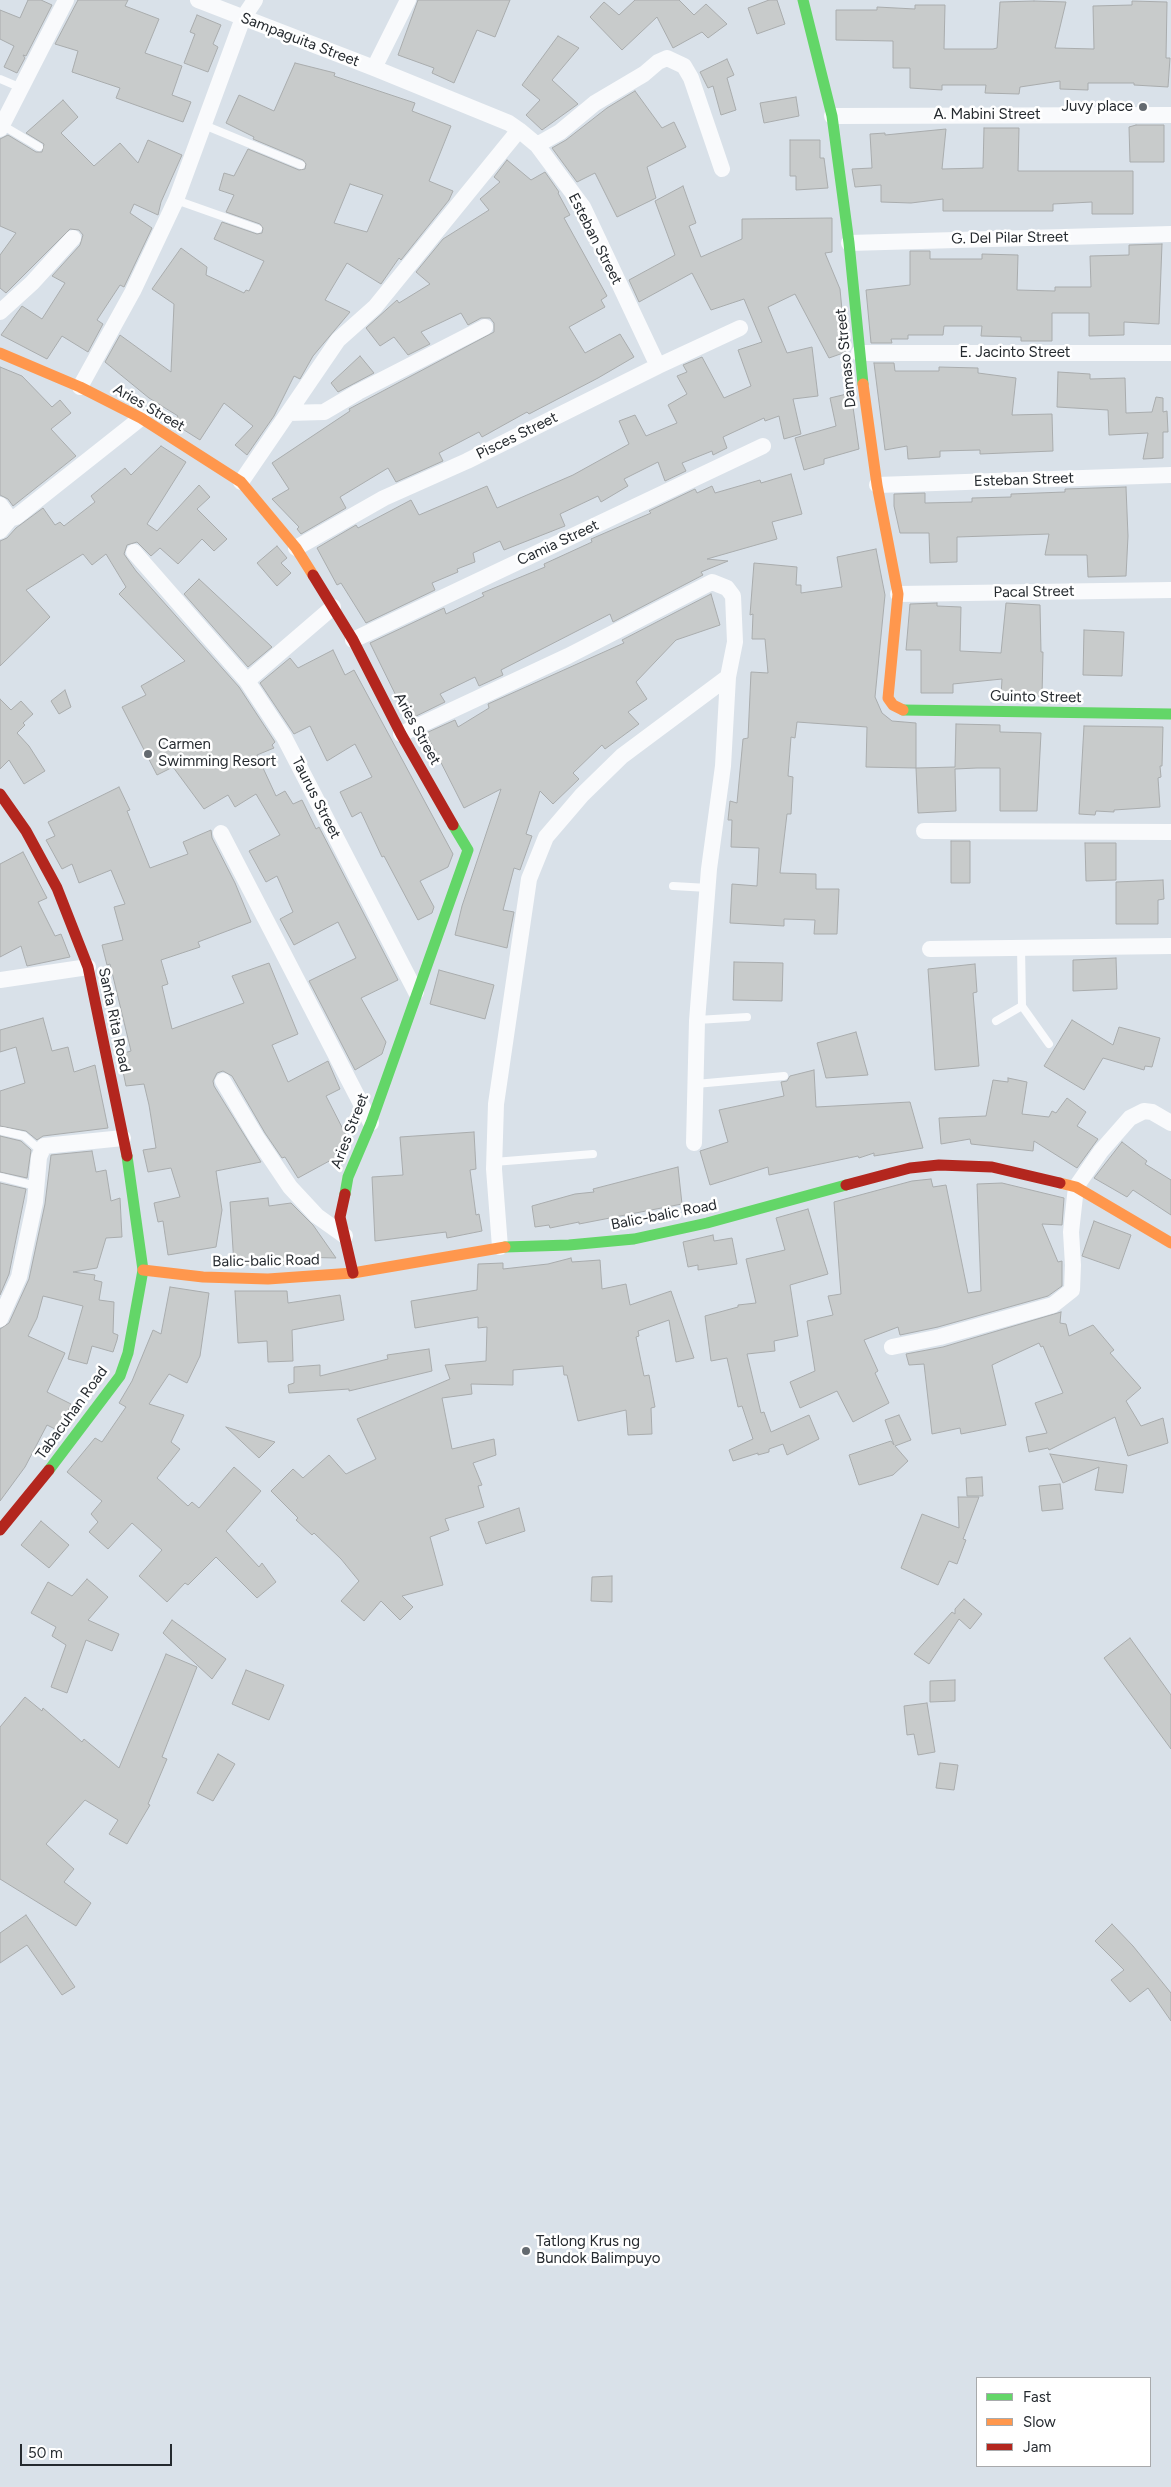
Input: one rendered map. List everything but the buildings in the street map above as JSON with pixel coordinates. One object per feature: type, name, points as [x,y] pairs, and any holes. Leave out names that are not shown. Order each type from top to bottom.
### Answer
[{"type":"street","points":[[1,127],[66,0]]},
{"type":"street","name":"Sampaguita Street","points":[[198,0],[374,68]]},
{"type":"street","points":[[80,387],[133,291],[176,200],[243,18],[256,0]]},
{"type":"street","points":[[374,68],[408,0]]},
{"type":"street","name":"Damaso Street","points":[[803,0],[832,116],[850,242],[859,353],[877,485],[898,594],[888,698],[900,710]]},
{"type":"street","points":[[537,145],[560,132],[595,103],[667,58],[684,66],[691,78],[722,169]]},
{"type":"street","name":"Esteban Street","points":[[374,68],[509,123],[537,145],[583,207],[658,366]]},
{"type":"street","name":"A. Mabini Street","points":[[832,116],[1171,115]]},
{"type":"street","points":[[241,482],[338,340],[375,307],[519,130]]},
{"type":"street","name":"G. Del Pilar Street","points":[[850,242],[1171,234]]},
{"type":"street","points":[[0,312],[32,283],[73,238]]},
{"type":"street","points":[[288,413],[324,412],[358,392],[485,328]]},
{"type":"street","name":"Pisces Street","points":[[296,548],[384,498],[467,461],[658,366],[740,328]]},
{"type":"street","name":"Aries Street","points":[[0,353],[80,387],[141,418],[241,482],[296,548],[333,607],[353,640],[400,734],[468,850],[457,886],[416,992],[371,1123],[348,1177],[340,1217],[353,1273]]},
{"type":"street","name":"E. Jacinto Street","points":[[859,353],[1171,353]]},
{"type":"street","points":[[0,505],[5,525],[141,418]]},
{"type":"street","name":"Camia Street","points":[[353,640],[763,446]]},
{"type":"street","name":"Esteban Street","points":[[877,485],[1171,475]]},
{"type":"street","name":"Taurus Street","points":[[134,552],[246,680],[284,737],[416,992]]},
{"type":"street","points":[[400,734],[568,656],[712,582],[727,588],[733,596],[734,642],[728,678],[723,766],[708,888],[697,1020],[694,1143]]},
{"type":"street","name":"Pacal Street","points":[[898,594],[1171,590]]},
{"type":"street","points":[[246,680],[333,607]]},
{"type":"street","points":[[500,1247],[494,1162],[496,1104],[529,879],[546,837],[582,795],[622,756],[728,678]]},
{"type":"street","name":"Guinto Street","points":[[900,710],[1171,714]]},
{"type":"street","name":"Santa Rita Road","points":[[0,794],[26,831],[57,888],[88,967],[130,1170],[142,1270]]},
{"type":"street","points":[[924,831],[1171,832]]},
{"type":"street","points":[[221,833],[371,1123]]},
{"type":"street","points":[[930,949],[1171,946]]},
{"type":"street","points":[[0,980],[88,967]]},
{"type":"street","points":[[223,1081],[257,1138],[290,1187],[317,1216],[345,1236]]},
{"type":"street","points":[[892,1347],[940,1337],[1054,1305],[1072,1290],[1071,1232],[1076,1187],[1101,1151],[1130,1118],[1144,1111],[1152,1112],[1171,1123]]},
{"type":"street","points":[[0,1319],[19,1278],[35,1202],[39,1157],[44,1146],[123,1138]]},
{"type":"street","name":"Balic-balic Road","points":[[142,1270],[203,1277],[268,1279],[353,1273],[500,1247],[569,1245],[634,1239],[706,1223],[910,1168],[929,1166],[992,1167],[1076,1187],[1171,1243]]},
{"type":"street","name":"Tabacuhan Road","points":[[0,1530],[21,1506],[120,1376],[128,1353],[142,1270]]},
{"type":"lane","points":[[0,79],[20,87]]},
{"type":"lane","points":[[204,125],[301,165]]},
{"type":"lane","points":[[1,127],[39,147]]},
{"type":"lane","points":[[176,200],[258,229]]},
{"type":"lane","points":[[673,886],[708,888]]},
{"type":"lane","points":[[1021,947],[1022,1006],[1050,1044]]},
{"type":"lane","points":[[996,1021],[1022,1006]]},
{"type":"lane","points":[[697,1020],[747,1017]]},
{"type":"lane","points":[[696,1084],[784,1076]]},
{"type":"lane","points":[[2,1131],[24,1136],[42,1151]]},
{"type":"lane","points":[[494,1162],[593,1154]]},
{"type":"lane","points":[[0,1177],[36,1186]]},
{"type":"traffic: fast","points":[[803,0],[832,116],[849,243],[863,384]]},
{"type":"traffic: fast","points":[[903,710],[1171,714]]},
{"type":"traffic: fast","points":[[345,1194],[348,1177],[371,1123],[468,850],[453,825]]},
{"type":"traffic: fast","points":[[49,1470],[120,1376],[128,1353],[143,1270],[127,1156]]},
{"type":"traffic: fast","points":[[505,1247],[569,1245],[634,1239],[707,1223],[846,1185]]},
{"type":"traffic: slow","points":[[0,353],[80,387],[141,418],[241,482],[296,548],[313,575]]},
{"type":"traffic: slow","points":[[863,384],[877,485],[898,594],[888,698],[893,705],[903,710]]},
{"type":"traffic: slow","points":[[1060,1183],[1076,1187],[1171,1243]]},
{"type":"traffic: slow","points":[[143,1270],[203,1277],[268,1279],[353,1273],[505,1247]]},
{"type":"traffic: jam","points":[[313,575],[353,640],[401,734],[453,825]]},
{"type":"traffic: jam","points":[[0,794],[26,831],[57,888],[88,967],[127,1156]]},
{"type":"traffic: jam","points":[[846,1185],[910,1168],[939,1165],[992,1167],[1060,1183]]},
{"type":"traffic: jam","points":[[345,1194],[340,1217],[353,1273]]},
{"type":"traffic: jam","points":[[0,1530],[49,1470]]},
{"type":"place","name":"Juvy place","points":[[1143,107]]},
{"type":"place","name":"Carmen Swimming Resort","points":[[148,754]]},
{"type":"place","name":"Tatlong Krus ng Bundok Balimpuyo","points":[[526,2251]]}]
